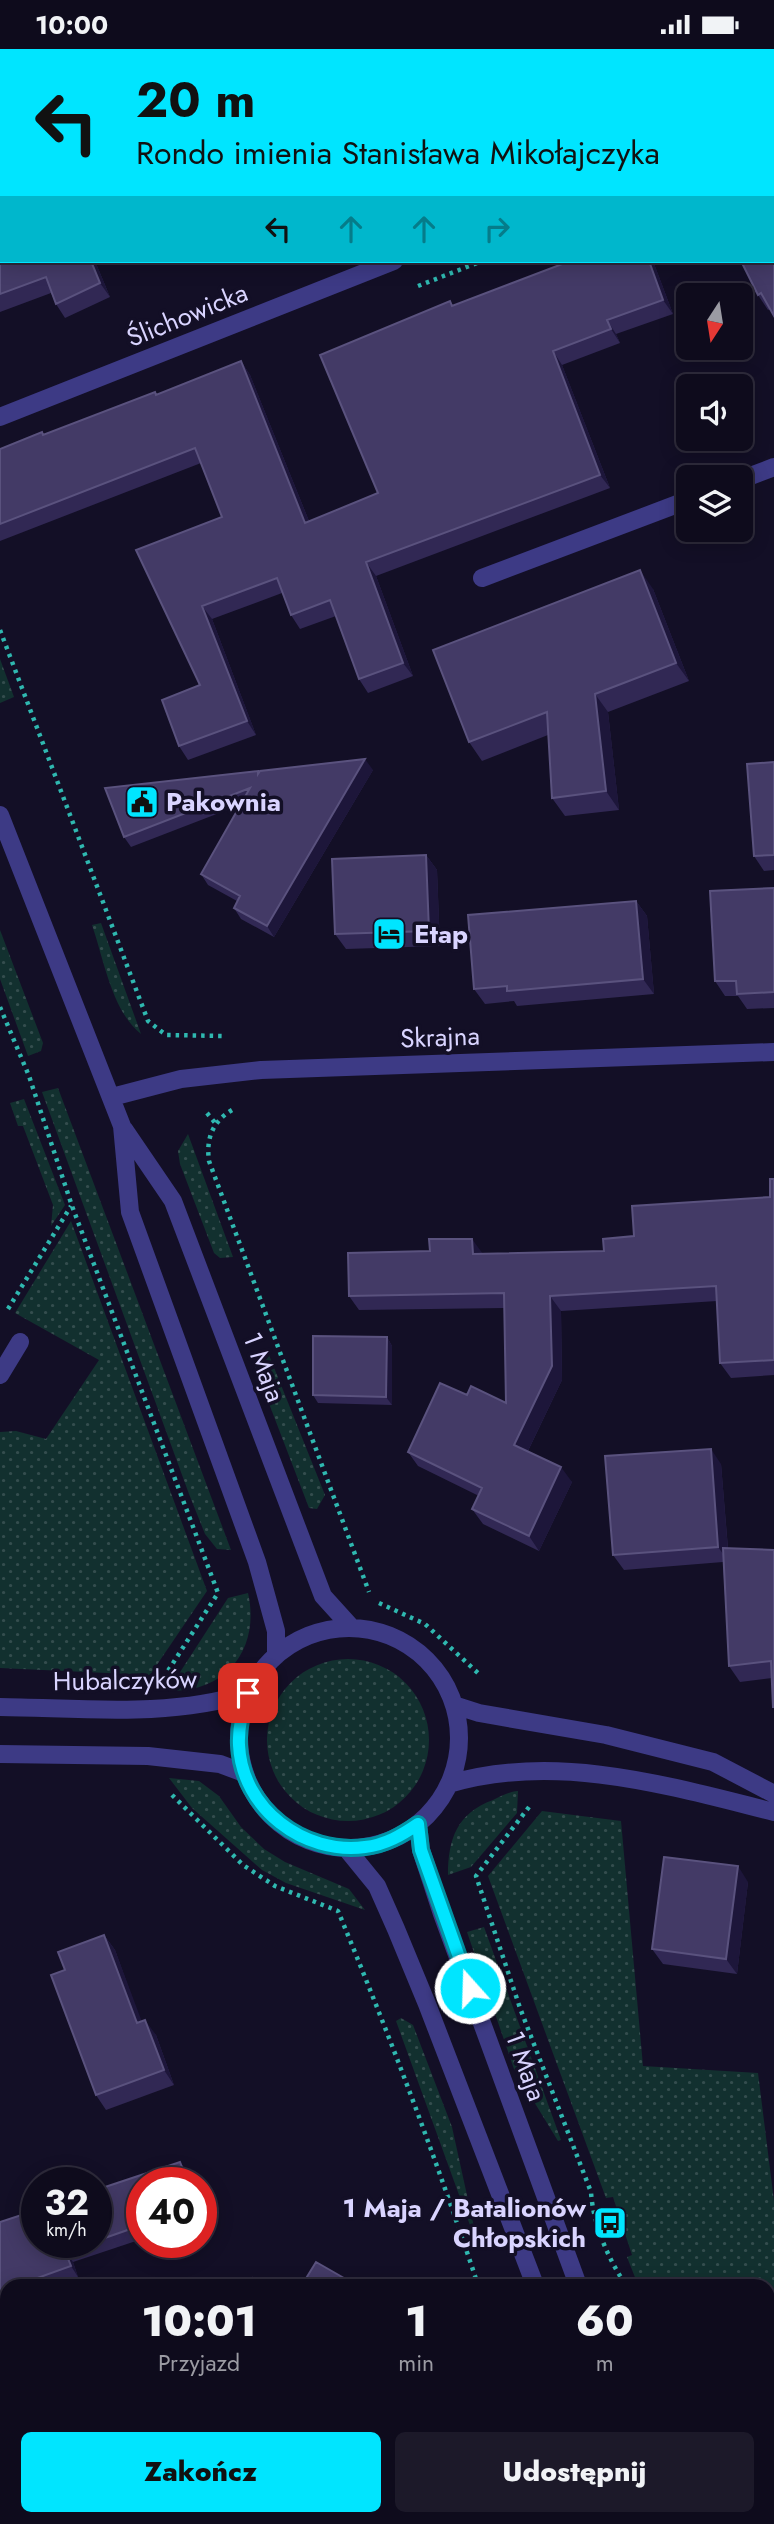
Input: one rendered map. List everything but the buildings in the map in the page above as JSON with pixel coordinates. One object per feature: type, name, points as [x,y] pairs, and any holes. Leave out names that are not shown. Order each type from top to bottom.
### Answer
[{"type":"street","name":"Ślichowicka","points":[[0,417],[389,263]]},
{"type":"street","points":[[753,474],[774,467]]},
{"type":"street","points":[[482,578],[676,504]]},
{"type":"street","name":"1 Maja","points":[[0,815],[122,1126],[173,1201],[323,1596],[352,1629]]},
{"type":"street","name":"Skrajna","points":[[111,1097],[181,1079],[261,1070],[774,1052]]},
{"type":"street","name":"1 Maja","points":[[122,1126],[130,1212],[257,1562],[276,1631],[276,1656]]},
{"type":"street","points":[[0,1375],[20,1342]]},
{"type":"street","points":[[352,1629],[385,1635],[415,1650],[438,1675],[454,1705],[459,1731],[457,1758],[449,1783],[436,1805],[418,1824],[385,1843],[346,1848],[313,1843],[283,1827],[259,1803],[244,1773],[240,1733],[248,1693],[260,1673],[276,1656],[311,1635],[352,1629]]},
{"type":"street","name":"Hubalczyków","points":[[0,1706],[156,1709],[210,1705],[248,1693]]},
{"type":"street","points":[[454,1705],[479,1713],[606,1735],[713,1762],[774,1794]]},
{"type":"street","points":[[0,1754],[148,1756],[220,1764],[244,1773]]},
{"type":"street","points":[[449,1783],[484,1773],[548,1770],[665,1784],[774,1812]]},
{"type":"street","name":"1 Maja","points":[[418,1824],[421,1850],[442,1914],[576,2279]]},
{"type":"street","points":[[346,1848],[377,1887],[391,1918],[427,2004],[532,2279]]},
{"type":"path","points":[[0,630],[148,1021],[166,1035],[230,1036]]},
{"type":"path","points":[[0,1007],[29,1076],[72,1206],[218,1593],[163,1678]]},
{"type":"path","points":[[206,1112],[216,1124],[209,1137],[209,1161],[369,1594],[379,1603],[434,1631],[488,1684]]},
{"type":"path","points":[[7,1311],[72,1206]]},
{"type":"path","points":[[163,1787],[243,1865],[275,1886],[338,1911],[391,2040],[444,2181],[476,2279]]},
{"type":"path","points":[[532,1802],[476,1876],[520,2008],[591,2192],[596,2220],[614,2267],[622,2279]]},
{"type":"green space","points":[[0,659],[14,697],[0,703]]},
{"type":"green space","points":[[101,923],[141,1034],[123,1012],[110,984],[92,925]]},
{"type":"green space","points":[[0,930],[43,1043],[41,1051],[28,1056],[0,979]]},
{"type":"green space","points":[[58,1088],[231,1550],[217,1549],[205,1534],[189,1494],[42,1092]]},
{"type":"green space","points":[[24,1099],[65,1205],[51,1226],[53,1205],[23,1126],[18,1126],[10,1103]]},
{"type":"green space","points":[[188,1134],[233,1257],[220,1258],[214,1253],[180,1164],[178,1151]]},
{"type":"green space","points":[[71,1221],[207,1591],[150,1675],[0,1668],[0,1432],[16,1431],[46,1439],[99,1360],[15,1313]]},
{"type":"green space","points":[[267,1350],[325,1495],[317,1509],[309,1508],[255,1367],[255,1351]]},
{"type":"green space","points":[[248,1593],[251,1612],[249,1630],[245,1647],[236,1661],[211,1683],[194,1689],[174,1691],[173,1683],[228,1598]]},
{"type":"green space","points":[[348,1659],[379,1665],[393,1672],[405,1683],[416,1695],[423,1709],[429,1740],[423,1771],[416,1785],[405,1797],[393,1808],[379,1815],[348,1821],[317,1815],[303,1808],[291,1797],[280,1785],[273,1771],[267,1740],[273,1709],[280,1695],[291,1683],[303,1672],[317,1665]]},
{"type":"green space","points":[[169,1778],[199,1781],[219,1796],[241,1827],[264,1849],[285,1862],[349,1889],[365,1910],[286,1883],[262,1870],[192,1808]]},
{"type":"green space","points":[[518,1791],[517,1813],[471,1867],[448,1875],[453,1839],[463,1820],[481,1805]]},
{"type":"green space","points":[[542,1811],[621,1821],[643,2066],[758,2073],[774,2201],[774,2279],[636,2279],[627,2257],[632,2255],[613,2197],[606,2198],[488,1876]]},
{"type":"green space","points":[[484,1927],[561,2140],[558,2141],[514,2069],[467,1932]]},
{"type":"green space","points":[[401,2018],[413,2025],[452,2127],[474,2227],[471,2228],[396,2021]]},
{"type":"place","name":"Pakownia","points":[[142,802]]},
{"type":"place","name":"Etap","points":[[389,934]]},
{"type":"place","name":"1 Maja / Batalionów Chłopskich","points":[[610,2223]]},
{"type":"route","points":[[248,1693],[241,1719],[239,1746],[244,1773],[259,1803],[283,1827],[313,1843],[346,1848],[385,1843],[418,1824],[421,1850],[470,1988]]}]
